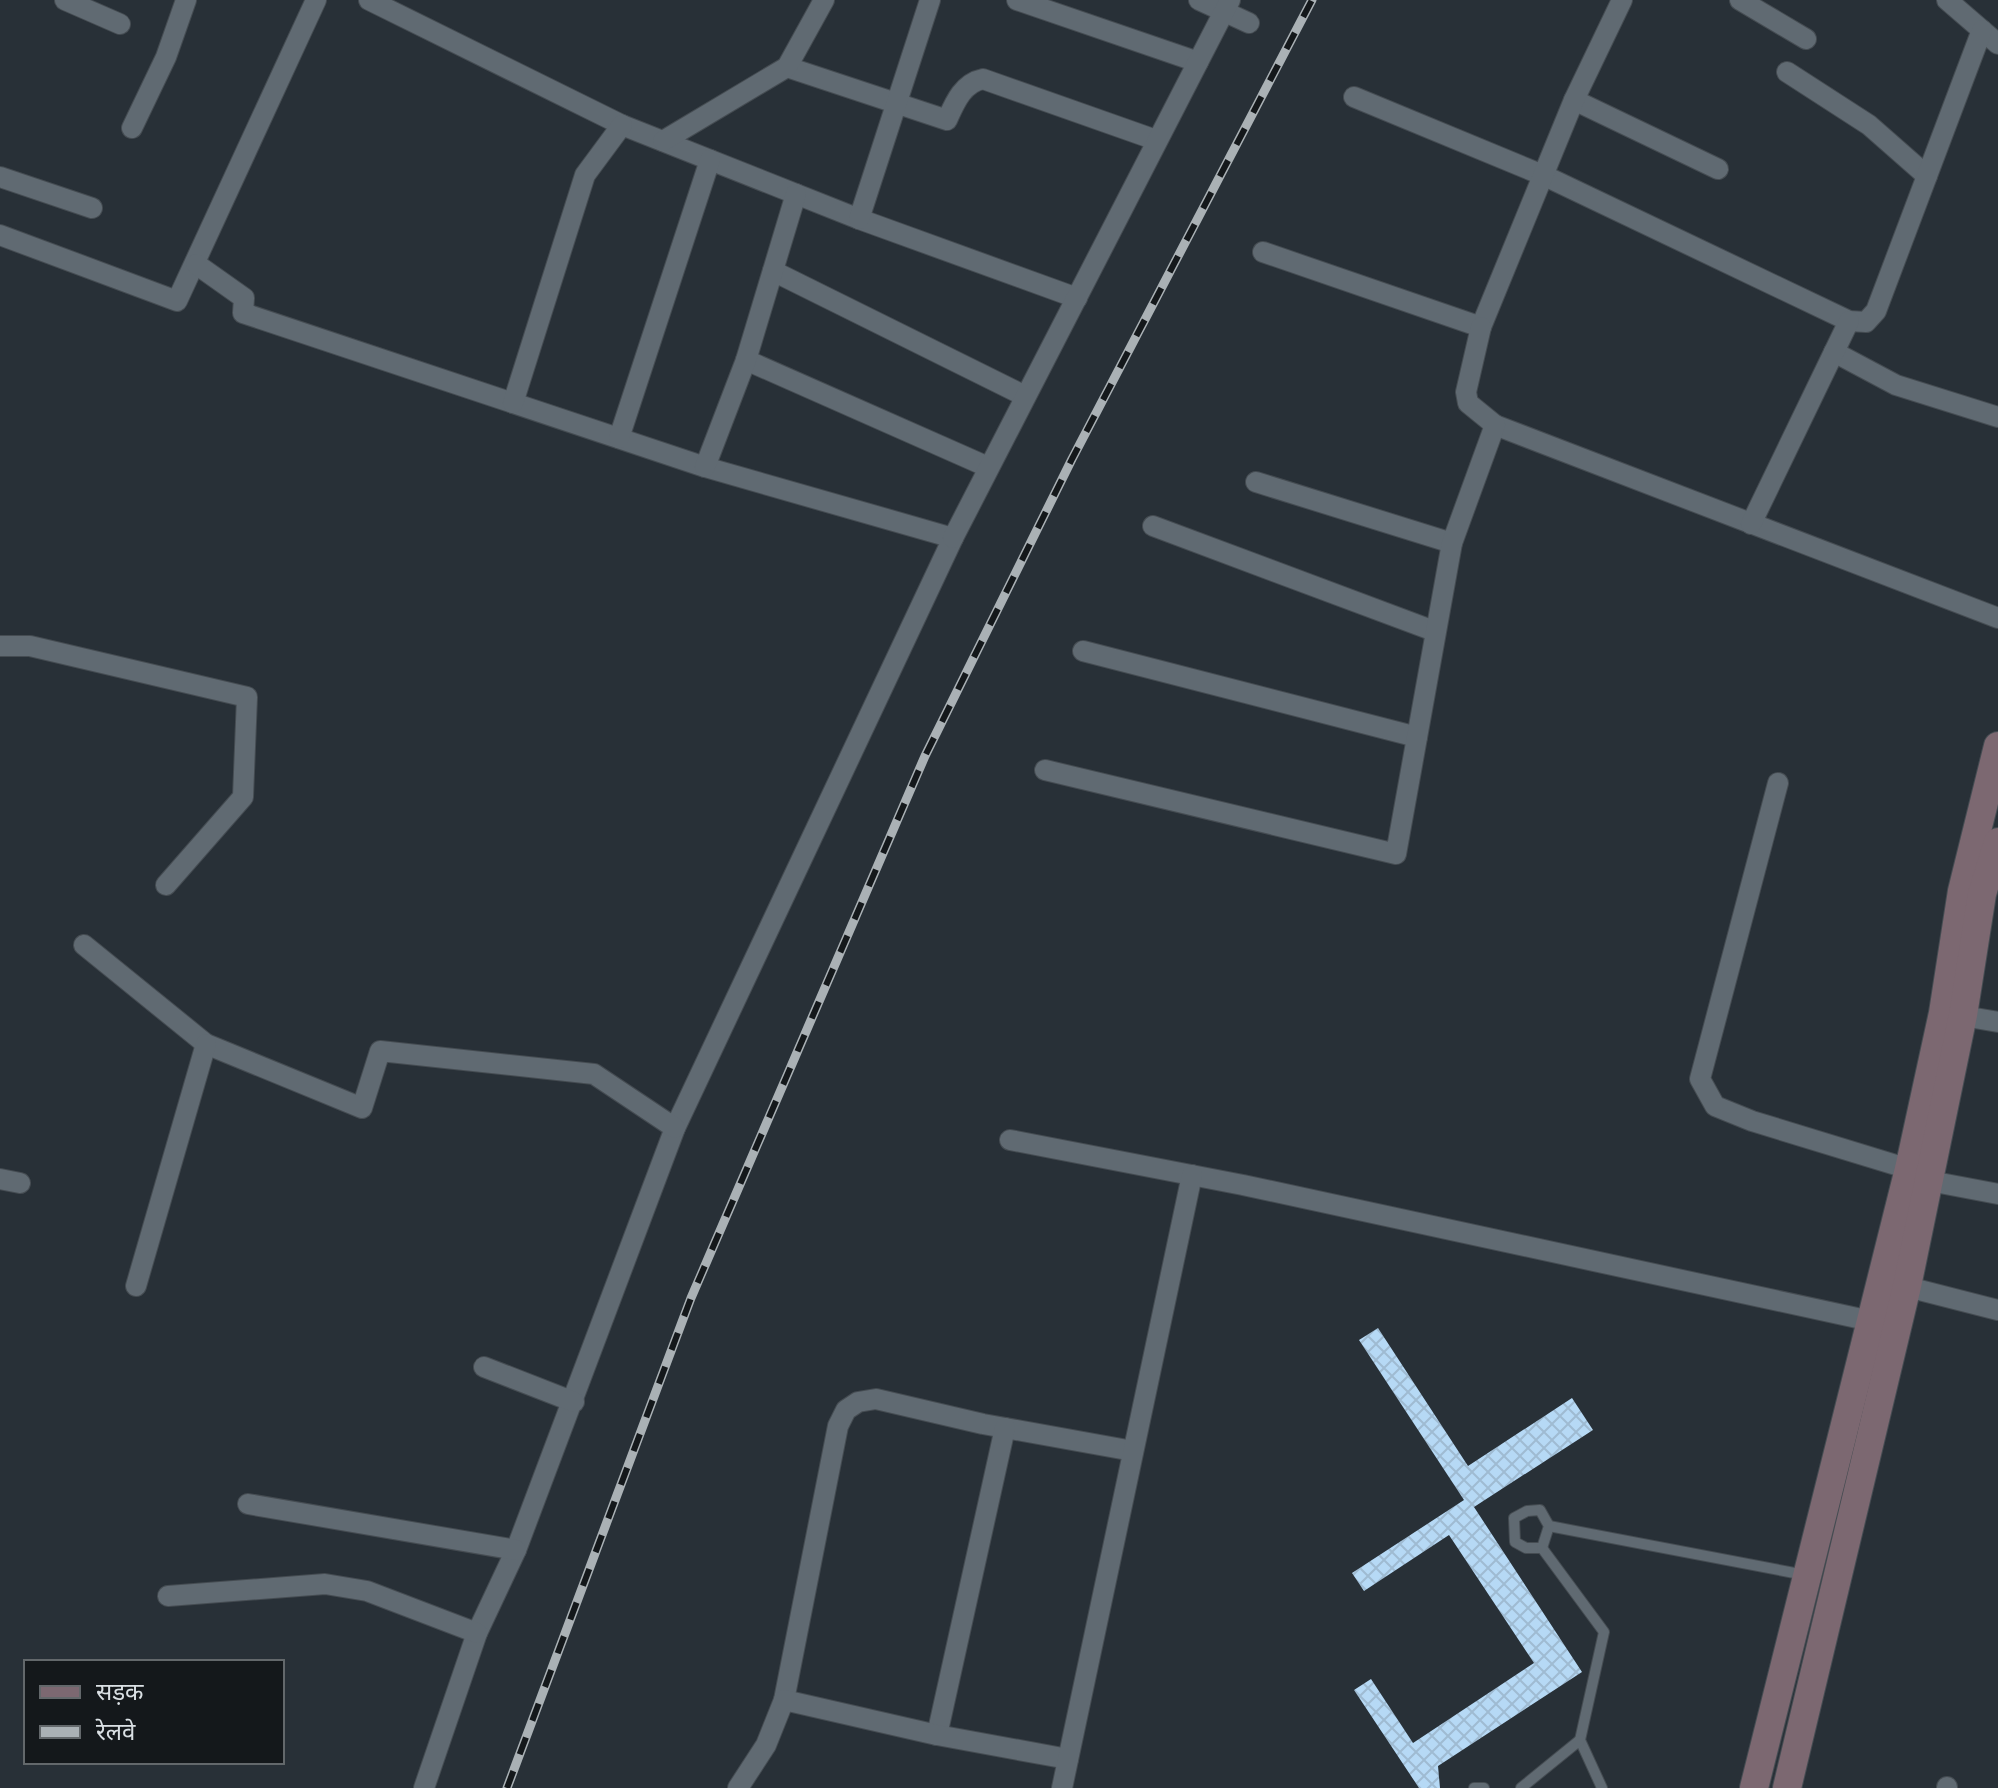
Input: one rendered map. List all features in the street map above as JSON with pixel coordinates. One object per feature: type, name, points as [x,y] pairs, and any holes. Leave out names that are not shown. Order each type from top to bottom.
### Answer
[{"type":"main road","points":[[1787,1788],[1914,1176],[1953,1014],[1962,891],[1992,842],[1998,746]]},
{"type":"main road","points":[[1754,1788],[1871,1321],[1893,1284]]},
{"type":"street","points":[[65,0],[120,24]]},
{"type":"street","points":[[132,128],[166,57],[186,0]]},
{"type":"street","points":[[0,235],[177,301],[316,0]]},
{"type":"street","points":[[369,0],[622,125],[859,219],[1077,298]]},
{"type":"street","points":[[663,141],[787,67],[824,0]]},
{"type":"street","points":[[859,219],[930,0]]},
{"type":"street","points":[[1017,0],[1198,62]]},
{"type":"street","points":[[1199,0],[1228,5],[1249,23]]},
{"type":"street","points":[[1622,0],[1574,100],[1481,327],[1466,392],[1468,403],[1495,425],[1998,618]]},
{"type":"street","points":[[1740,0],[1806,39]]},
{"type":"street","points":[[1947,0],[1998,44]]},
{"type":"street","points":[[424,1788],[477,1633],[516,1550],[675,1128],[953,538],[1228,5]]},
{"type":"street","points":[[1354,97],[1545,176],[1849,321],[1866,322],[1876,311],[1982,30]]},
{"type":"street","points":[[787,67],[947,120],[956,99],[971,81],[983,79],[1156,140]]},
{"type":"street","points":[[1787,72],[1869,125],[1927,176]]},
{"type":"street","points":[[1574,100],[1718,169]]},
{"type":"street","points":[[513,403],[585,175],[622,125]]},
{"type":"street","points":[[619,438],[710,160]]},
{"type":"street","points":[[0,177],[92,208]]},
{"type":"street","points":[[705,467],[746,360],[796,194]]},
{"type":"street","points":[[1263,252],[1481,327]]},
{"type":"street","points":[[196,264],[244,298],[243,313],[705,467],[953,538]]},
{"type":"street","points":[[773,271],[1025,396]]},
{"type":"street","points":[[1751,524],[1849,321]]},
{"type":"street","points":[[1834,352],[1896,385],[1998,417]]},
{"type":"street","points":[[746,360],[988,467]]},
{"type":"street","points":[[1045,770],[1396,854],[1452,543],[1495,425]]},
{"type":"street","points":[[1256,482],[1452,543]]},
{"type":"street","points":[[1153,526],[1434,631]]},
{"type":"street","points":[[0,646],[30,646],[247,697],[243,797],[166,885]]},
{"type":"street","points":[[1083,651],[1417,737]]},
{"type":"street","points":[[1778,783],[1700,1079],[1715,1106],[1752,1121],[1914,1176],[1998,1194]]},
{"type":"street","points":[[84,945],[206,1044],[362,1108],[380,1051],[594,1074],[675,1128]]},
{"type":"street","points":[[1953,1014],[1998,1022]]},
{"type":"street","points":[[136,1286],[206,1044]]},
{"type":"street","points":[[1010,1140],[1192,1175],[1871,1321]]},
{"type":"street","points":[[1062,1788],[1192,1175]]},
{"type":"street","points":[[1893,1284],[1998,1310]]},
{"type":"street","points":[[484,1367],[574,1402]]},
{"type":"street","points":[[738,1788],[766,1745],[784,1700],[838,1426],[846,1410],[858,1402],[876,1399],[1005,1428],[1133,1451]]},
{"type":"street","points":[[937,1735],[1005,1428]]},
{"type":"street","points":[[248,1504],[516,1550]]},
{"type":"street","points":[[168,1596],[325,1584],[367,1591],[477,1633]]},
{"type":"street","points":[[784,1700],[937,1735],[1068,1759]]},
{"type":"lane","points":[[1540,1510],[1549,1526],[1542,1548],[1526,1548],[1515,1542],[1514,1518],[1527,1511],[1540,1510]]},
{"type":"lane","points":[[1549,1526],[1805,1575]]},
{"type":"lane","points":[[1542,1548],[1604,1632],[1580,1740],[1602,1788]]},
{"type":"lane","points":[[1521,1788],[1580,1740]]},
{"type":"lane","points":[[1474,1788],[1484,1788]]},
{"type":"building","points":[[1378,1328],[1468,1466],[1572,1398],[1593,1430],[1474,1507],[1582,1672],[1438,1766],[1440,1788],[1419,1788],[1354,1690],[1371,1679],[1413,1743],[1534,1663],[1449,1535],[1364,1591],[1352,1573],[1464,1500],[1359,1340]]},
{"type":"railway","points":[[507,1788],[691,1298],[925,756],[1072,459],[1312,0]]}]
